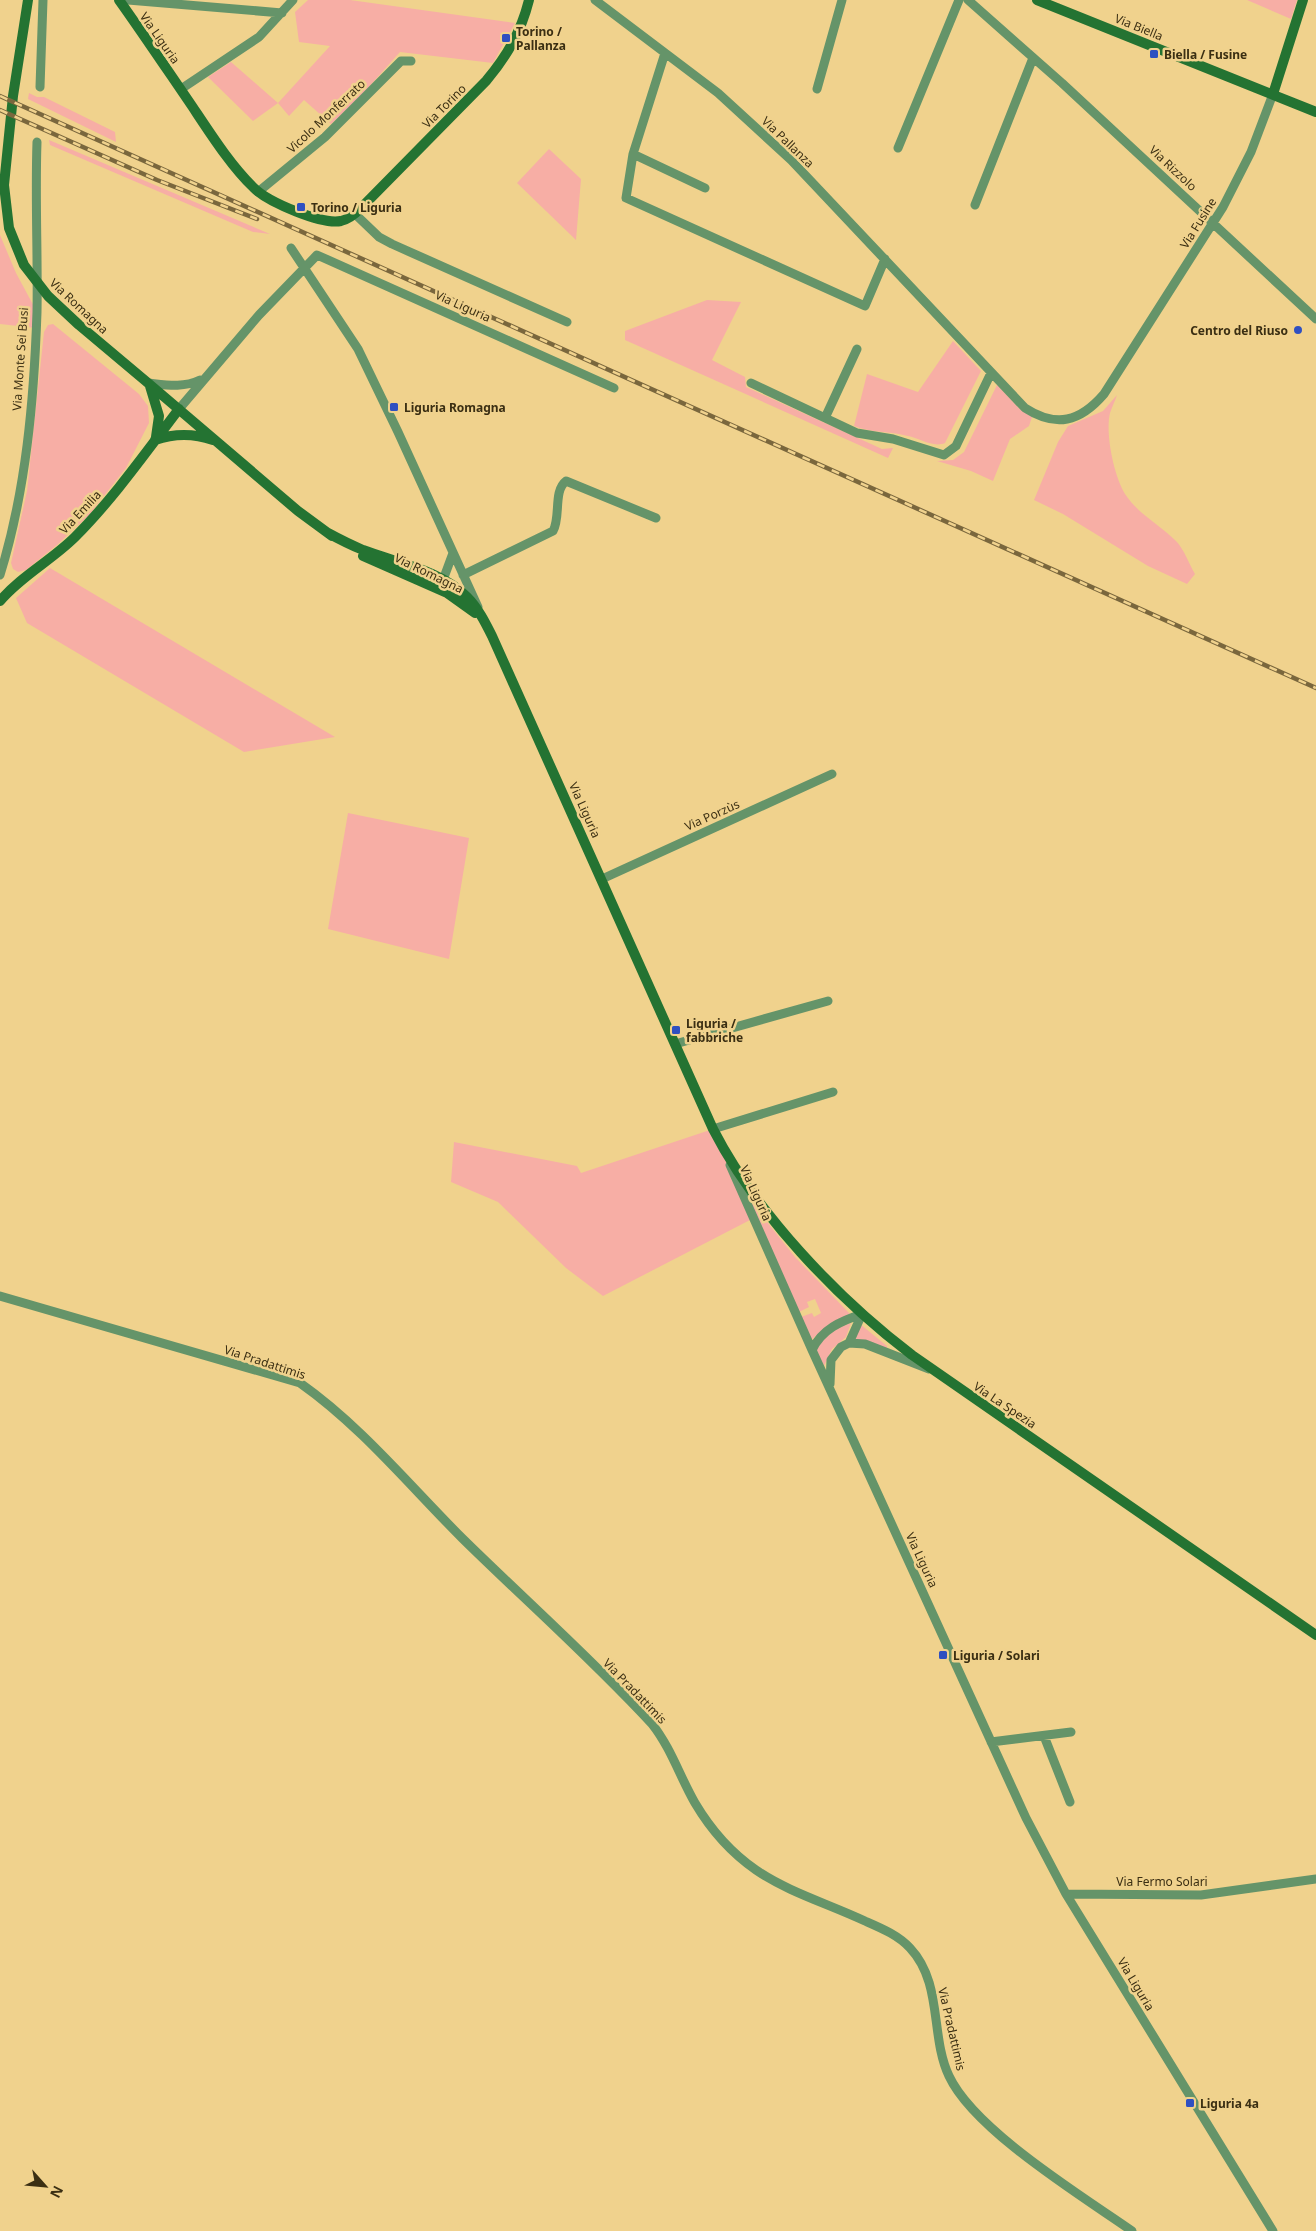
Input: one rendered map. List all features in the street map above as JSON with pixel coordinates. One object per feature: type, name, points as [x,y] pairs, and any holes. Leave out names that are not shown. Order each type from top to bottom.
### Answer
[{"type":"main road","name":"Via Romagna","points":[[28,0],[5,168],[4,193],[12,237],[24,265],[36,282],[74,322],[148,382],[298,511],[328,533],[355,552],[446,594],[464,594]]},
{"type":"main road","name":"Via Liguria","points":[[119,0],[238,170],[258,192]]},
{"type":"main road","name":"Via Torino","points":[[355,214],[499,65],[515,40],[529,0]]},
{"type":"main road","name":"Via Biella","points":[[1037,0],[1316,112]]},
{"type":"main road","name":"Via Fusine","points":[[1273,94],[1303,0]]},
{"type":"main road","points":[[258,192],[321,220],[341,221],[355,214]]},
{"type":"main road","name":"Via Emilia","points":[[148,382],[159,416],[155,440]]},
{"type":"main road","name":"Via Emilia","points":[[0,602],[12,589],[58,552],[84,527],[116,491],[179,409]]},
{"type":"main road","points":[[155,440],[170,435],[185,434],[208,438],[220,443]]},
{"type":"main road","name":"Via Romagna","points":[[328,533],[356,547],[443,580],[464,594],[485,623]]},
{"type":"main road","name":"Via Emilia","points":[[0,593],[12,589]]},
{"type":"main road","name":"Via Liguria","points":[[485,623],[723,1149]]},
{"type":"main road","name":"Via La Spezia","points":[[723,1149],[760,1202],[806,1258],[862,1314],[895,1343],[1316,1635]]},
{"type":"street","points":[[40,87],[43,0]]},
{"type":"street","name":"Via Liguria","points":[[128,0],[282,13]]},
{"type":"street","points":[[181,90],[259,37],[293,0]]},
{"type":"street","name":"Via Pallanza","points":[[595,0],[718,94],[791,160],[1025,408],[1049,420],[1058,421]]},
{"type":"street","points":[[817,89],[842,0]]},
{"type":"street","points":[[898,148],[959,0]]},
{"type":"street","name":"Via Rizzolo","points":[[968,0],[1034,58],[1316,319]]},
{"type":"street","points":[[665,53],[633,154],[626,198],[865,306],[885,259]]},
{"type":"street","points":[[975,205],[1034,58]]},
{"type":"street","name":"Vicolo Monferrato","points":[[258,192],[325,137],[401,61],[411,61]]},
{"type":"street","name":"Via Fusine","points":[[1058,421],[1086,411],[1104,394],[1214,223],[1251,152],[1273,94]]},
{"type":"street","name":"Via Monte Sei Busi","points":[[0,575],[15,515],[29,420],[37,312],[37,142]]},
{"type":"street","points":[[633,154],[705,188]]},
{"type":"street","points":[[355,214],[379,237],[392,244],[567,322]]},
{"type":"street","name":"Via Liguria","points":[[291,248],[358,349],[463,575],[464,594],[485,623]]},
{"type":"street","name":"Via Liguria","points":[[304,267],[317,255],[614,388]]},
{"type":"street","name":"Via Emilia","points":[[179,409],[203,379],[304,267]]},
{"type":"street","points":[[825,418],[857,349]]},
{"type":"street","points":[[751,384],[857,433],[893,438],[944,455],[956,446],[991,373]]},
{"type":"street","points":[[148,382],[185,385],[203,379]]},
{"type":"street","points":[[463,575],[550,534],[556,525],[561,486],[566,481],[656,518]]},
{"type":"street","points":[[446,594],[443,580],[453,553]]},
{"type":"street","name":"Via Porzùs","points":[[602,879],[832,774]]},
{"type":"street","points":[[675,1044],[828,1001]]},
{"type":"street","points":[[713,1129],[833,1092]]},
{"type":"street","name":"Via Liguria","points":[[723,1149],[812,1350],[1026,1818],[1066,1894],[1273,2231]]},
{"type":"street","name":"Via Pradattimis","points":[[0,1296],[300,1383],[324,1400],[356,1429],[461,1537],[652,1724],[666,1744],[695,1802],[721,1841],[756,1870],[872,1924],[898,1938],[911,1949],[921,1965],[929,1985],[944,2061],[948,2074],[959,2093],[979,2116],[1019,2150],[1132,2231]]},
{"type":"street","points":[[812,1350],[825,1331],[862,1314]]},
{"type":"street","name":"Via Liguria","points":[[831,1389],[829,1376],[831,1360],[841,1347],[849,1343],[862,1314]]},
{"type":"street","points":[[849,1343],[865,1344],[934,1371]]},
{"type":"street","points":[[991,1742],[1071,1732]]},
{"type":"street","points":[[1044,1736],[1070,1802]]},
{"type":"street","name":"Via Fermo Solari","points":[[1066,1894],[1201,1895],[1316,1879]]},
{"type":"shaded area","points":[[308,0],[350,0],[515,23],[493,63],[400,52],[358,99],[331,124],[304,100],[289,116],[278,103],[330,46],[299,42],[295,12]]},
{"type":"shaded area","points":[[1247,0],[1297,0],[1291,19]]},
{"type":"shaded area","points":[[231,62],[278,103],[253,121],[208,77]]},
{"type":"shaded area","points":[[29,93],[37,97],[44,97],[115,132],[116,142],[28,99]]},
{"type":"shaded area","points":[[49,140],[270,234],[253,232],[50,145]]},
{"type":"shaded area","points":[[549,149],[581,179],[576,240],[517,183]]},
{"type":"shaded area","points":[[0,235],[16,273],[37,312],[36,328],[0,324]]},
{"type":"shaded area","points":[[707,300],[741,302],[712,360],[745,377],[746,387],[882,449],[893,448],[888,458],[625,340],[625,331]]},
{"type":"shaded area","points":[[53,324],[139,394],[148,406],[149,423],[126,468],[89,515],[57,545],[26,570],[18,572],[13,569],[11,563],[27,491],[44,332],[48,325]]},
{"type":"shaded area","points":[[953,341],[981,371],[945,443],[931,444],[901,434],[867,430],[854,426],[867,374],[918,392]]},
{"type":"shaded area","points":[[997,385],[1020,409],[1032,417],[1029,426],[1010,439],[993,481],[971,471],[937,461],[953,460],[964,452]]},
{"type":"shaded area","points":[[1117,395],[1110,413],[1109,432],[1117,477],[1130,501],[1170,535],[1182,548],[1195,574],[1187,584],[1148,566],[1063,514],[1034,500],[1058,442],[1068,426],[1103,411]]},
{"type":"shaded area","points":[[50,568],[335,737],[244,752],[27,623],[16,598]]},
{"type":"shaded area","points":[[348,813],[469,838],[449,959],[328,929]]},
{"type":"shaded area","points":[[713,1129],[750,1220],[603,1296],[566,1268],[498,1202],[451,1182],[454,1142],[577,1166],[581,1173]]},
{"type":"shaded area","points":[[747,1197],[795,1257],[851,1315],[828,1325],[811,1340],[801,1317],[812,1313],[814,1317],[821,1313],[815,1299],[807,1302],[809,1307],[799,1312]]},
{"type":"shaded area","points":[[851,1323],[846,1337],[832,1349],[824,1366],[816,1350],[831,1333]]},
{"type":"shaded area","points":[[860,1324],[887,1346],[887,1348],[854,1339]]},
{"type":"railway","points":[[0,96],[1316,688]]},
{"type":"railway","points":[[0,110],[157,180],[257,219]]},
{"type":"place","name":"Torino / Pallanza","points":[[506,38]]},
{"type":"place","name":"Biella / Fusine","points":[[1154,54]]},
{"type":"place","name":"Torino / Liguria","points":[[301,207]]},
{"type":"place","name":"Centro del Riuso","points":[[1298,330]]},
{"type":"place","name":"Liguria Romagna","points":[[394,407]]},
{"type":"place","name":"Liguria / fabbriche","points":[[676,1030]]},
{"type":"place","name":"Liguria / Solari","points":[[943,1655]]},
{"type":"place","name":"Liguria 4a","points":[[1190,2103]]}]
